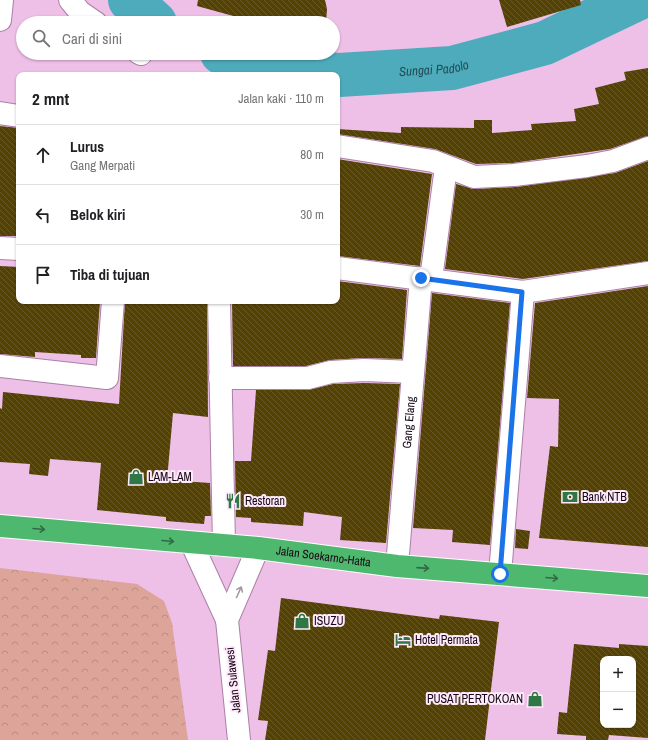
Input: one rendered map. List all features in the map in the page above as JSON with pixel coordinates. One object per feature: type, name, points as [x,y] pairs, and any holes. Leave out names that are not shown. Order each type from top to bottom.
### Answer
[{"type":"highway","name":"Jalan Soekarno-Hatta","points":[[0,526],[192,544],[258,548],[397,566],[500,574],[648,581]]},
{"type":"street","points":[[0,20],[2,0]]},
{"type":"street","points":[[70,0],[80,12],[86,16]]},
{"type":"street","points":[[0,113],[16,116]]},
{"type":"street","points":[[340,146],[433,161],[474,177],[514,175],[613,161],[648,148]]},
{"type":"street","name":"Gang Elang","points":[[397,566],[413,372],[426,279],[446,167]]},
{"type":"street","points":[[0,248],[16,249]]},
{"type":"street","points":[[340,268],[522,292],[648,273]]},
{"type":"street","points":[[500,574],[522,292]]},
{"type":"street","points":[[0,366],[107,378],[114,304]]},
{"type":"street","points":[[220,304],[220,378],[224,545]]},
{"type":"street","points":[[220,378],[308,378],[331,372],[364,370],[413,372]]},
{"type":"street","name":"Jalan Sulawesi","points":[[192,544],[227,620],[239,740]]},
{"type":"street","name":"Jalan Sulawesi","points":[[227,620],[258,548]]},
{"type":"green space","points":[[0,568],[137,584],[164,601],[172,623],[188,740],[0,740]]},
{"type":"shaded area","points":[[619,0],[648,0],[648,13],[545,43]]},
{"type":"building","points":[[198,0],[325,0],[327,9],[326,16],[233,16],[197,6]]},
{"type":"building","points":[[499,0],[580,0],[581,5],[507,27]]},
{"type":"building","points":[[648,68],[648,136],[610,149],[513,163],[476,164],[435,149],[340,134],[340,129],[401,133],[401,127],[474,128],[474,120],[492,120],[492,133],[532,130],[531,124],[576,121],[574,109],[599,104],[595,88],[626,80],[624,72]]},
{"type":"building","points":[[0,126],[16,128],[16,236],[0,236]]},
{"type":"building","points":[[340,159],[432,174],[420,266],[340,256]]},
{"type":"building","points":[[648,161],[648,261],[523,279],[445,269],[456,184],[474,189],[516,187],[615,173]]},
{"type":"building","points":[[0,266],[16,267],[16,304],[100,304],[96,358],[81,358],[81,355],[35,352],[35,357],[0,354]]},
{"type":"building","points":[[340,281],[407,290],[402,359],[363,358],[330,360],[306,366],[233,366],[232,304],[340,304]]},
{"type":"building","points":[[648,286],[648,547],[539,538],[550,446],[558,447],[559,399],[527,398],[535,303]]},
{"type":"building","points":[[432,293],[510,303],[490,545],[452,542],[453,530],[413,528]]},
{"type":"building","points":[[125,304],[207,304],[208,417],[173,413],[167,480],[210,483],[211,516],[205,516],[204,524],[166,521],[166,517],[97,510],[101,463],[50,459],[48,476],[29,474],[30,464],[0,462],[0,408],[2,409],[3,392],[119,404]]},
{"type":"building","points":[[333,384],[400,384],[386,543],[340,540],[342,517],[304,512],[303,526],[251,522],[251,518],[236,517],[235,461],[251,461],[256,390],[308,390]]},
{"type":"building","points":[[516,529],[530,531],[528,549],[515,548]]},
{"type":"building","points":[[281,598],[439,619],[440,615],[499,622],[485,740],[265,740],[268,721],[258,720],[268,650],[275,651]]},
{"type":"building","points":[[574,644],[619,648],[619,644],[648,646],[648,738],[609,735],[608,740],[586,740],[586,736],[557,734],[559,712],[567,713]]},
{"type":"waterway","name":"Sungai Padolo","points":[[130,0],[147,16]]},
{"type":"waterway","name":"Sungai Padolo","points":[[340,75],[452,68],[545,43],[635,0]]},
{"type":"waterway","name":"Sungai Padolo","points":[[240,60],[255,66],[311,72]]},
{"type":"place","name":"LAM-LAM","points":[[136,477]]},
{"type":"place","name":"Bank NTB","points":[[570,497]]},
{"type":"place","name":"Restoran","points":[[233,501]]},
{"type":"place","name":"ISUZU","points":[[302,621]]},
{"type":"place","name":"Hotel Permata","points":[[403,640]]},
{"type":"place","name":"PUSAT PERTOKOAN","points":[[535,699]]},
{"type":"route","points":[[421,278],[522,292],[500,574]]}]
